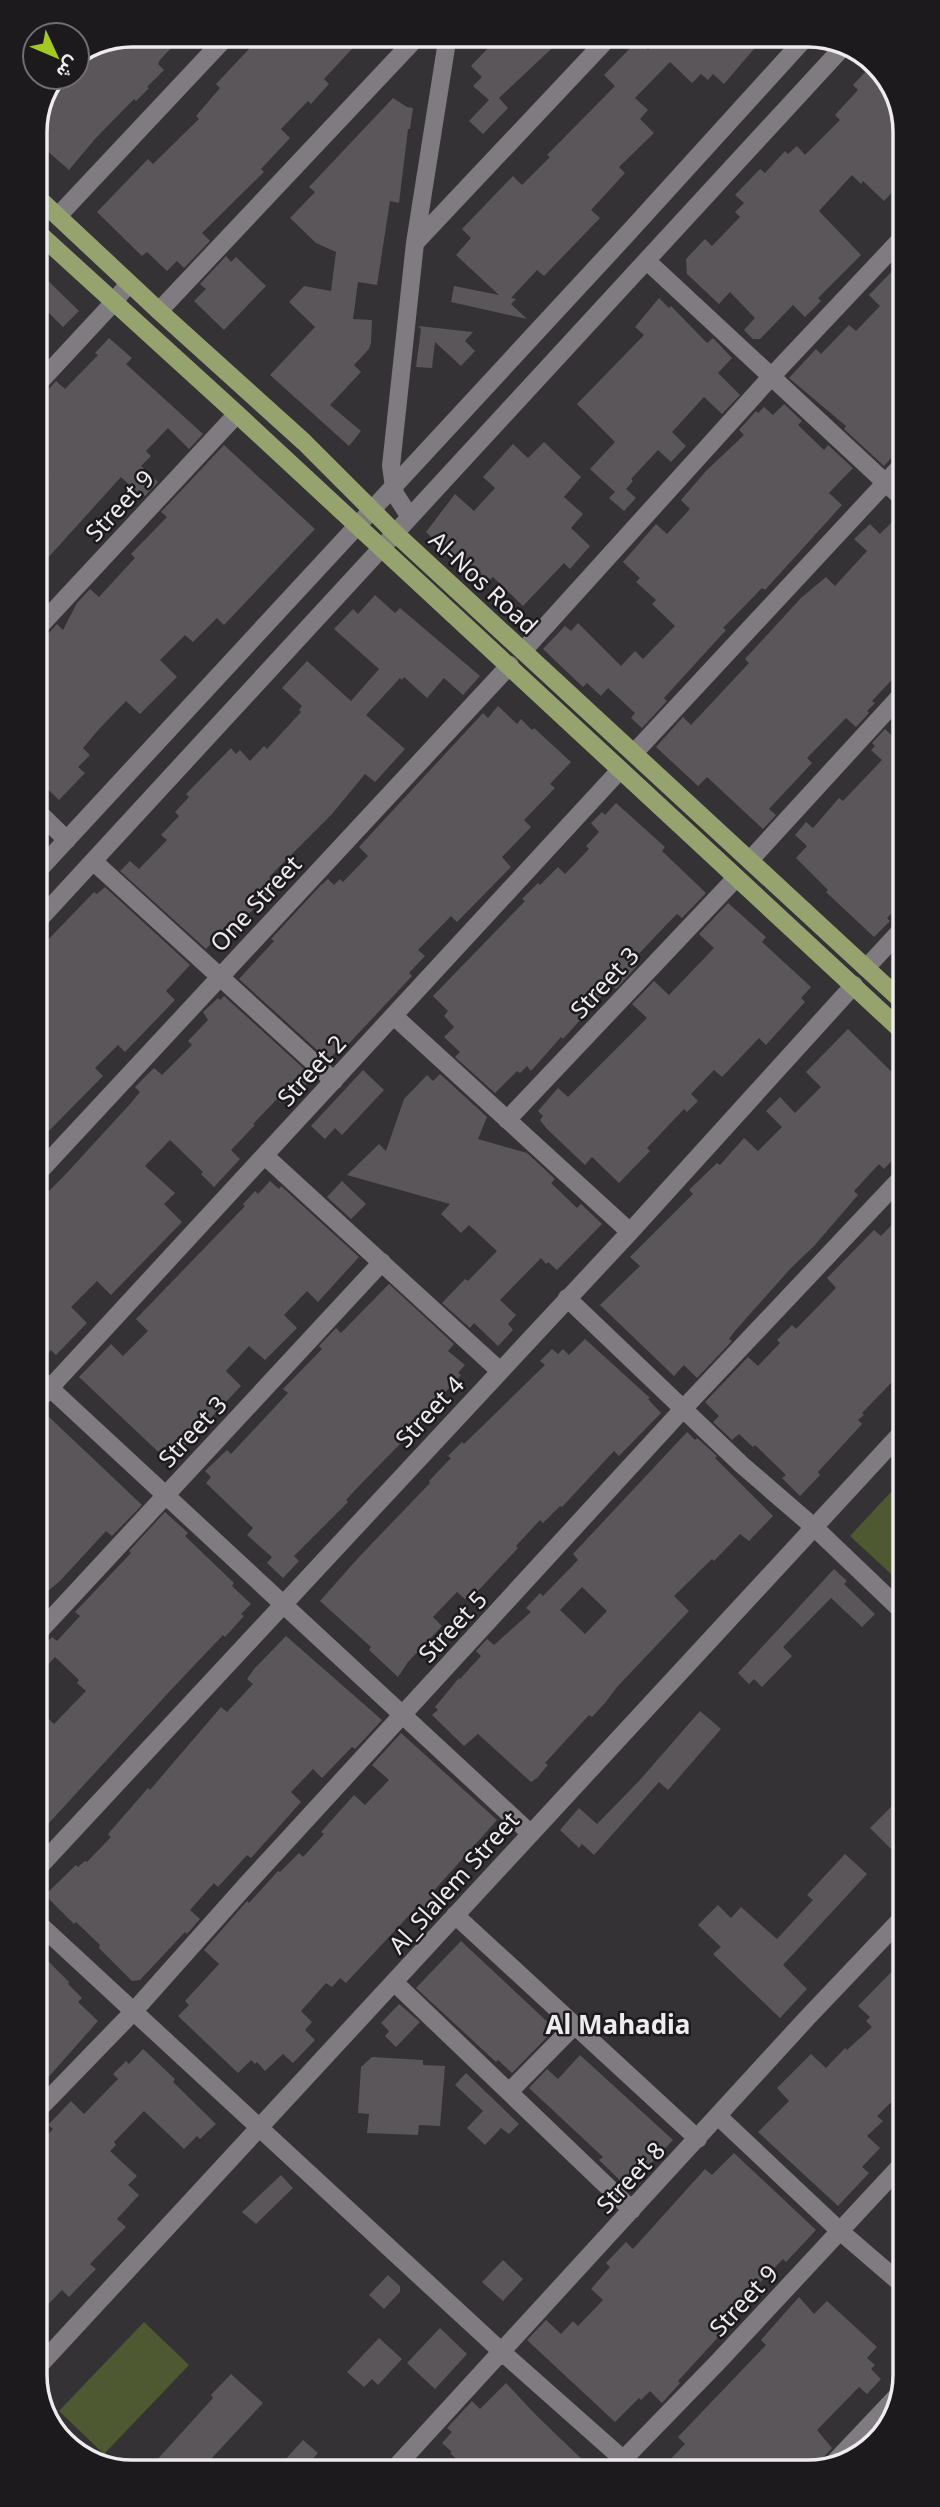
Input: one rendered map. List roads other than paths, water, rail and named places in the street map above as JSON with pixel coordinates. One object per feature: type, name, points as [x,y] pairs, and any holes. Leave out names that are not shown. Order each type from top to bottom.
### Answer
[{"type":"main road","name":"Al-Nos Road","points":[[47,206],[304,442],[395,533],[893,993]]},
{"type":"main road","name":"Al-Nos Road","points":[[47,241],[510,665],[893,1022]]},
{"type":"street","points":[[58,216],[217,47]]},
{"type":"street","points":[[159,311],[408,47]]},
{"type":"street","points":[[410,517],[392,487],[391,466],[415,243],[445,47]]},
{"type":"street","points":[[415,243],[600,47]]},
{"type":"street","points":[[47,861],[797,47]]},
{"type":"street","points":[[47,911],[838,53]]},
{"type":"street","points":[[523,651],[771,377],[893,248]]},
{"type":"street","points":[[647,261],[893,490]]},
{"type":"street","points":[[47,374],[129,283]]},
{"type":"street","name":"Street 9","points":[[47,619],[237,414]]},
{"type":"street","points":[[634,754],[893,475]]},
{"type":"street","name":"One Street","points":[[47,1163],[510,665]]},
{"type":"street","points":[[750,860],[893,704]]},
{"type":"street","name":"Street 2","points":[[47,1378],[265,1156],[620,770]]},
{"type":"street","points":[[47,821],[67,840]]},
{"type":"street","points":[[93,862],[334,1082]]},
{"type":"street","name":"Street 3","points":[[507,1120],[736,878]]},
{"type":"street","points":[[866,968],[893,939]]},
{"type":"street","name":"Street 4","points":[[47,1858],[629,1232],[854,985]]},
{"type":"street","points":[[394,1016],[629,1232]]},
{"type":"street","points":[[265,1156],[500,1371]]},
{"type":"street","name":"Street 5","points":[[47,2101],[134,2011],[683,1409],[893,1187]]},
{"type":"street","name":"Street 3","points":[[47,1623],[382,1262]]},
{"type":"street","points":[[568,1298],[742,1465],[815,1528],[893,1602]]},
{"type":"street","points":[[47,1386],[530,1833]]},
{"type":"street","name":"Al_Slalem Street","points":[[47,2357],[893,1442]]},
{"type":"street","points":[[455,1915],[698,2139]]},
{"type":"street","name":"Street 8","points":[[402,2460],[893,1928]]},
{"type":"street","points":[[47,1931],[617,2460]]},
{"type":"street","points":[[394,1982],[632,2210]]},
{"type":"street","points":[[509,2092],[574,2026]]},
{"type":"street","points":[[719,2117],[841,2232],[893,2277]]},
{"type":"street","name":"Street 9","points":[[629,2460],[893,2174]]},
{"type":"street","points":[[845,2452],[885,2409]]},
{"type":"district","name":"Al Mahadia","points":[[618,2024]]}]
